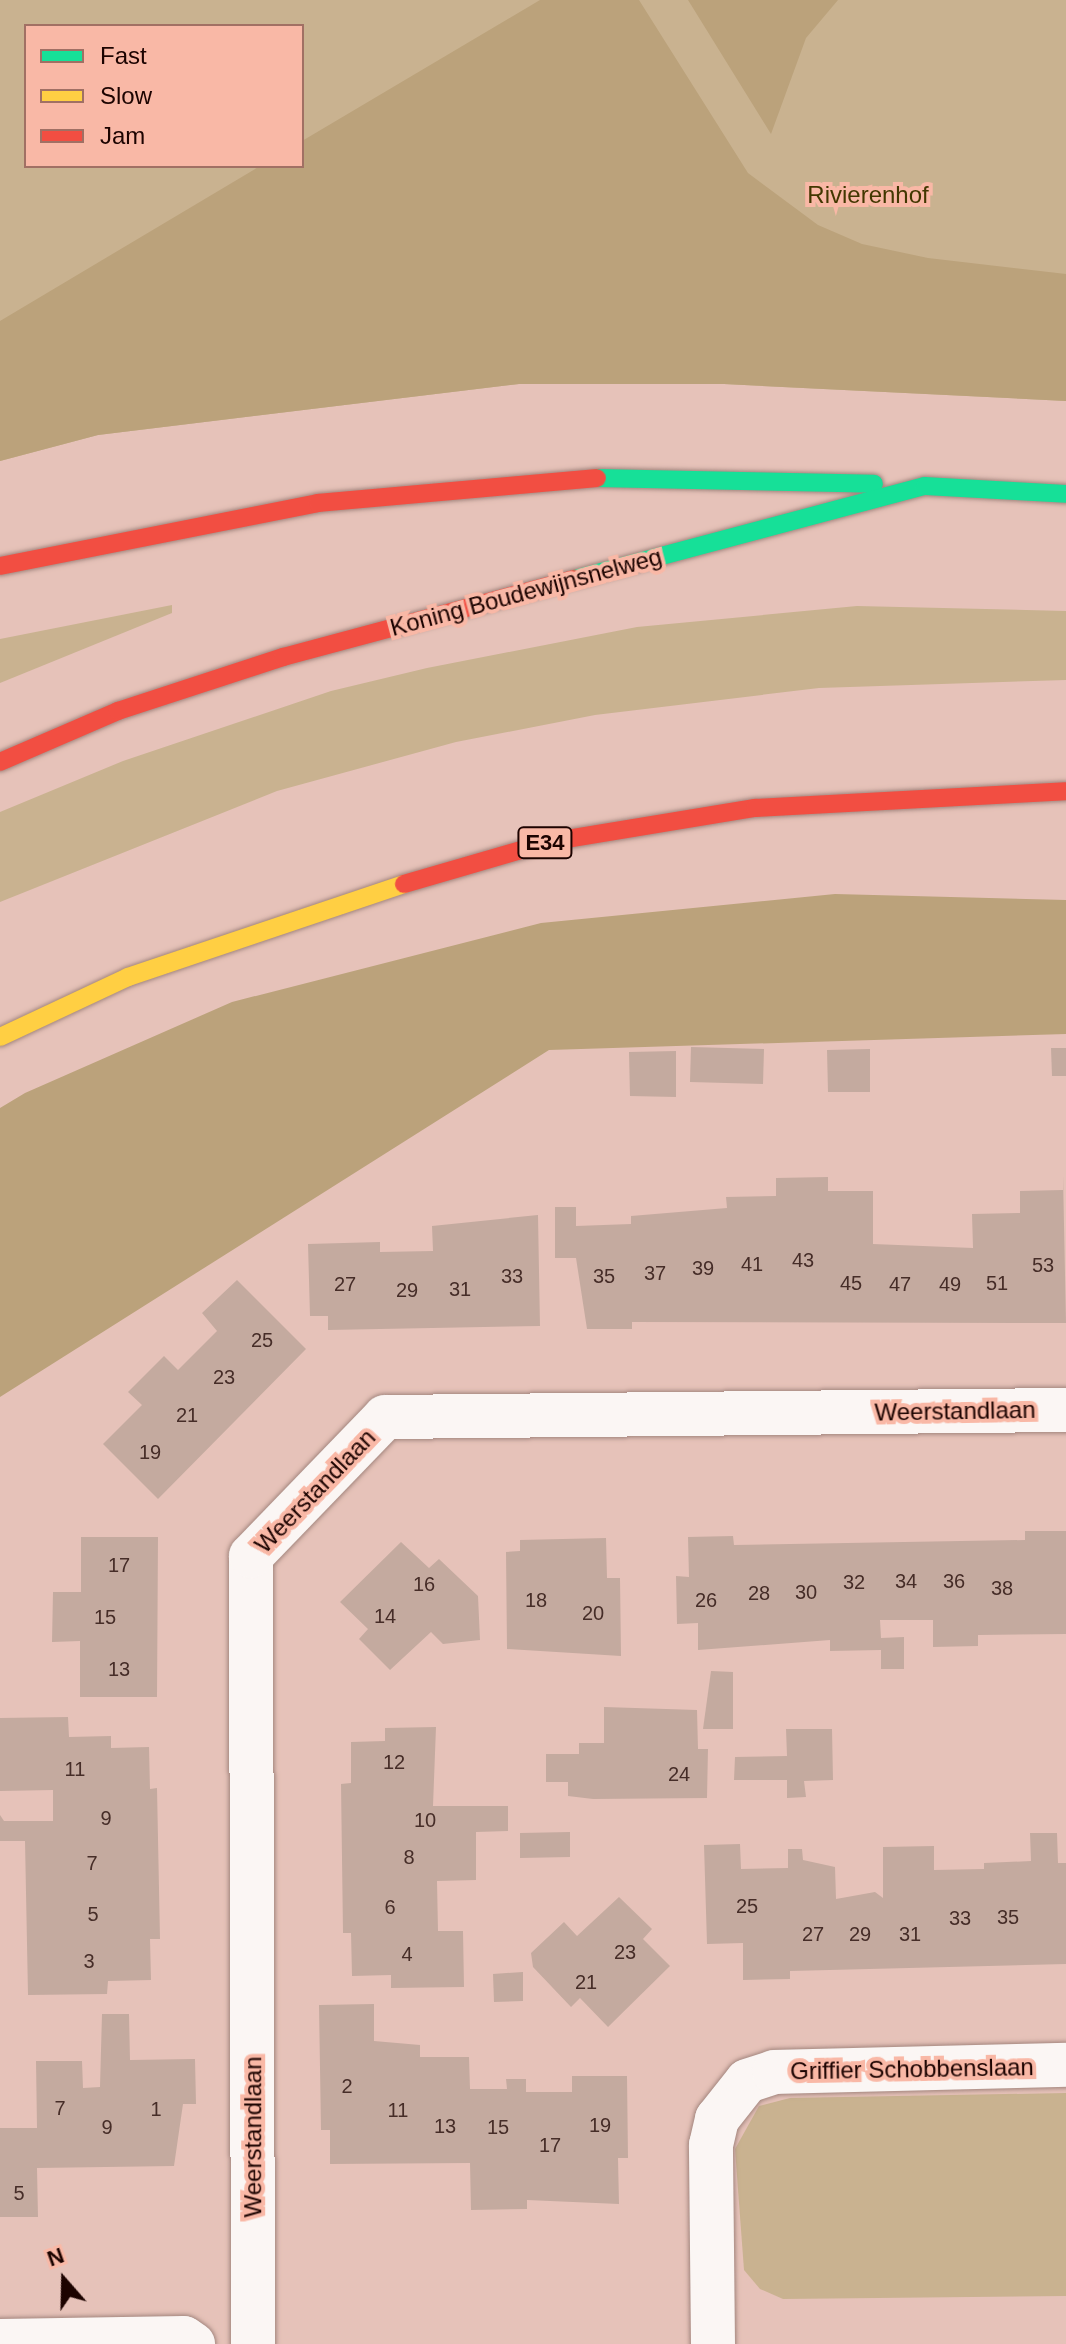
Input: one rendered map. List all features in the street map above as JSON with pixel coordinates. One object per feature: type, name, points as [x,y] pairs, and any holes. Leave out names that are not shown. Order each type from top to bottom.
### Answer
[{"type":"highway","points":[[0,566],[318,503],[573,478],[925,486]]},
{"type":"highway","name":"Koning Boudewijnsnelweg","points":[[0,762],[118,711],[283,657],[925,486],[1066,494]]},
{"type":"highway","name":"E34","points":[[0,1037],[128,977],[295,915],[549,842],[755,808],[1066,791]]},
{"type":"street","name":"Weerstandlaan","points":[[253,2344],[251,1556],[385,1417],[1066,1410]]},
{"type":"street","name":"Griffier Schobbenslaan","points":[[713,2344],[711,2145],[717,2119],[747,2081],[774,2072],[1066,2065]]},
{"type":"street","points":[[0,2341],[184,2338],[193,2344]]},
{"type":"green space","name":"Rivierenhof","points":[[0,0],[1066,0],[1066,401],[724,384],[519,384],[98,435],[0,461]]},
{"type":"green space","points":[[172,605],[172,613],[0,683],[0,639]]},
{"type":"green space","points":[[857,606],[1066,611],[1066,680],[819,688],[595,715],[456,742],[277,791],[0,902],[0,812],[123,761],[331,691],[427,668],[637,627]]},
{"type":"green space","points":[[1066,2093],[1066,2296],[783,2299],[760,2289],[744,2270],[735,2149],[759,2106],[790,2098]]},
{"type":"shaded area","name":"Rivierenhof","points":[[540,0],[639,0],[748,173],[818,225],[862,244],[928,258],[1066,274],[1066,401],[724,384],[519,384],[98,435],[0,461],[0,321],[257,168],[304,168],[304,140]]},
{"type":"shaded area","points":[[688,0],[838,0],[806,38],[771,134]]},
{"type":"shaded area","points":[[835,894],[1066,900],[1066,1034],[549,1050],[0,1397],[0,1108],[25,1093],[232,1002],[541,923]]},
{"type":"building","points":[[691,1047],[764,1049],[763,1084],[690,1082]]},
{"type":"building","points":[[1051,1048],[1066,1048],[1066,1076],[1052,1076]]},
{"type":"building","points":[[870,1049],[870,1092],[828,1092],[827,1050]]},
{"type":"building","points":[[676,1051],[676,1097],[630,1096],[629,1052]]},
{"type":"building","points":[[1063,1175],[1066,1323],[632,1322],[632,1329],[587,1329],[576,1258],[555,1258],[555,1207],[576,1207],[576,1226],[631,1224],[631,1216],[727,1208],[726,1197],[776,1196],[776,1178],[828,1177],[828,1191],[873,1191],[873,1244],[973,1248],[972,1214],[1020,1213],[1020,1191],[1063,1190]]},
{"type":"building","points":[[538,1215],[540,1326],[328,1330],[328,1316],[310,1316],[308,1244],[380,1242],[380,1252],[433,1251],[432,1226]]},
{"type":"building","points":[[237,1280],[306,1349],[158,1499],[103,1444],[142,1405],[128,1392],[164,1356],[178,1370],[217,1331],[202,1313]]},
{"type":"building","points":[[1025,1531],[1066,1531],[1066,1634],[978,1635],[978,1646],[933,1647],[933,1620],[880,1620],[881,1638],[904,1637],[904,1669],[881,1669],[881,1650],[830,1651],[830,1640],[698,1650],[698,1623],[677,1624],[676,1576],[689,1577],[688,1537],[733,1536],[734,1545],[1025,1540]]},
{"type":"building","points":[[81,1537],[158,1537],[157,1697],[80,1697],[80,1641],[52,1642],[53,1592],[81,1592]]},
{"type":"building","points":[[606,1538],[607,1578],[620,1578],[621,1656],[507,1649],[506,1552],[520,1551],[520,1540]]},
{"type":"building","points":[[401,1542],[429,1568],[439,1559],[478,1596],[480,1640],[443,1644],[431,1632],[390,1670],[359,1639],[368,1629],[340,1602]]},
{"type":"building","points":[[711,1671],[733,1672],[733,1729],[703,1729]]},
{"type":"building","points":[[604,1707],[697,1710],[698,1749],[708,1749],[707,1798],[593,1799],[568,1796],[568,1782],[546,1782],[546,1754],[579,1754],[579,1743],[604,1743]]},
{"type":"building","points":[[68,1717],[69,1737],[111,1736],[111,1748],[149,1747],[150,1789],[157,1788],[160,1939],[150,1939],[151,1980],[108,1981],[107,1994],[28,1995],[25,1841],[0,1841],[0,1815],[4,1821],[53,1821],[53,1790],[0,1791],[0,1718]]},
{"type":"building","points":[[436,1727],[433,1806],[508,1806],[508,1831],[476,1832],[476,1880],[437,1881],[438,1931],[463,1931],[464,1987],[391,1988],[391,1975],[352,1976],[351,1933],[343,1933],[341,1784],[351,1783],[351,1742],[385,1741],[385,1728]]},
{"type":"building","points":[[786,1729],[832,1729],[833,1780],[804,1781],[806,1797],[787,1798],[787,1780],[734,1780],[735,1757],[787,1756]]},
{"type":"building","points":[[570,1832],[570,1857],[520,1858],[520,1833]]},
{"type":"building","points":[[1030,1833],[1057,1833],[1058,1863],[1066,1863],[1066,1964],[790,1971],[790,1979],[743,1980],[743,1943],[707,1944],[704,1845],[740,1844],[741,1869],[788,1868],[788,1849],[802,1849],[803,1860],[835,1867],[836,1899],[875,1892],[883,1898],[883,1847],[934,1846],[934,1870],[984,1869],[984,1863],[1031,1861]]},
{"type":"building","points":[[619,1897],[652,1929],[643,1939],[670,1966],[608,2027],[580,1998],[571,2007],[533,1967],[531,1953],[564,1922],[577,1936]]},
{"type":"building","points":[[523,1972],[523,2001],[494,2002],[493,1974]]},
{"type":"building","points":[[374,2004],[374,2041],[420,2045],[420,2057],[469,2057],[470,2089],[507,2089],[506,2079],[526,2079],[526,2092],[572,2092],[572,2076],[627,2076],[628,2158],[618,2158],[619,2204],[527,2200],[527,2209],[471,2210],[470,2163],[330,2164],[330,2130],[321,2130],[319,2005]]},
{"type":"building","points":[[102,2014],[129,2014],[130,2060],[195,2059],[196,2104],[183,2104],[174,2166],[37,2168],[38,2217],[0,2217],[0,2128],[37,2128],[36,2061],[82,2061],[83,2088],[100,2087]]},
{"type":"traffic: fast","points":[[597,478],[874,484]]},
{"type":"traffic: fast","points":[[575,579],[925,486],[1066,494]]},
{"type":"traffic: slow","points":[[0,1037],[128,977],[404,884]]},
{"type":"traffic: jam","points":[[0,566],[318,503],[597,478]]},
{"type":"traffic: jam","points":[[0,762],[118,711],[283,657],[575,579]]},
{"type":"traffic: jam","points":[[404,884],[549,842],[755,808],[1066,791]]}]
